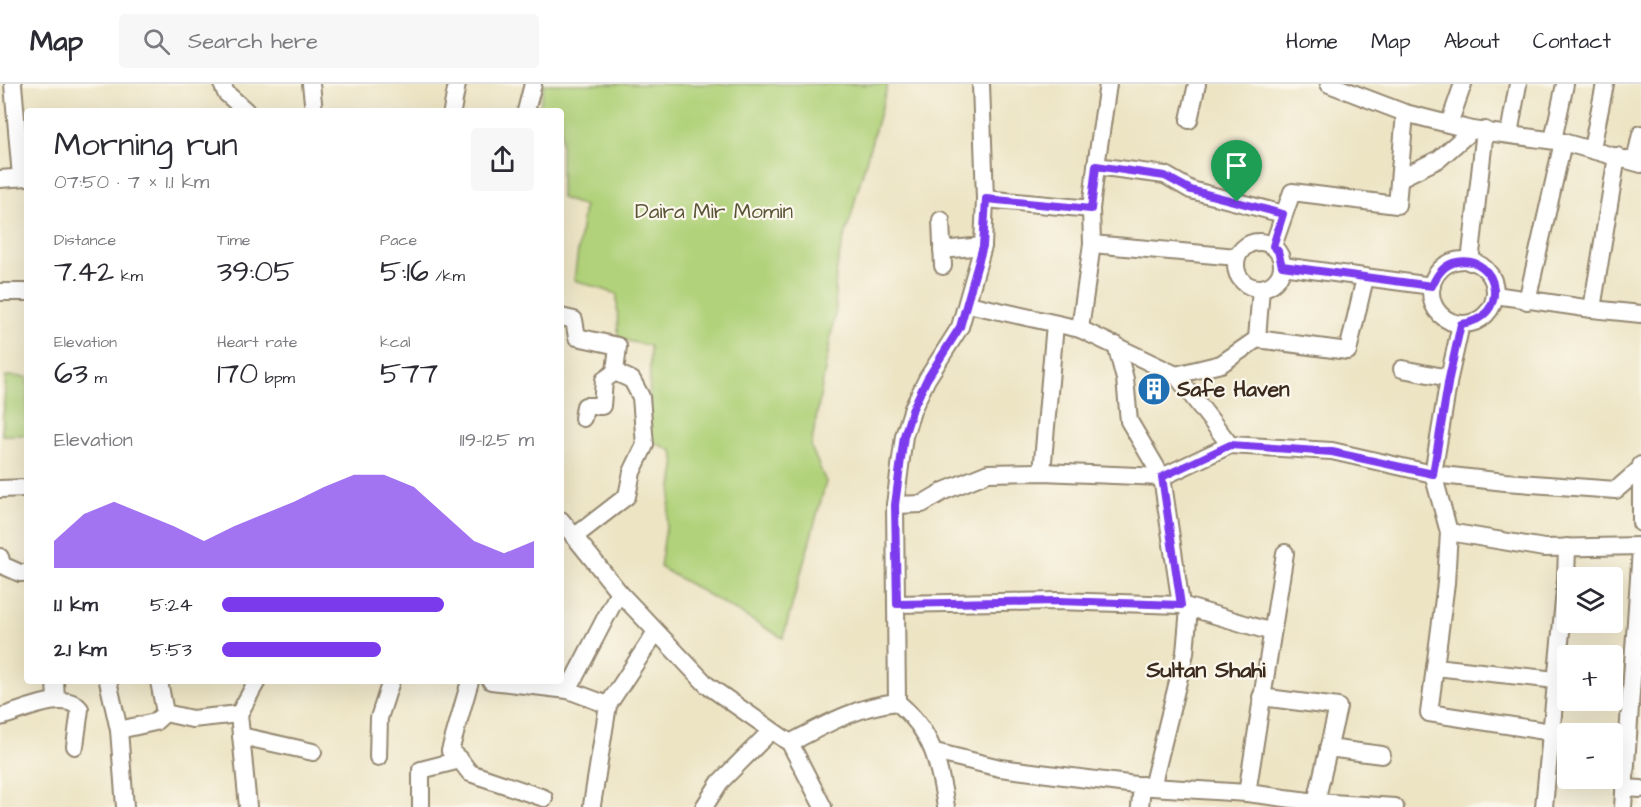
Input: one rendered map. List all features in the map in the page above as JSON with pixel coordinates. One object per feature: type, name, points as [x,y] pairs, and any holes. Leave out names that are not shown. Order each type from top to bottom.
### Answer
[{"type":"street","points":[[0,179],[24,177],[13,84]]},
{"type":"street","points":[[222,84],[226,93],[243,108]]},
{"type":"street","points":[[311,84],[314,108]]},
{"type":"street","points":[[453,108],[457,84]]},
{"type":"street","points":[[527,108],[533,84]]},
{"type":"street","points":[[897,702],[895,505],[904,436],[913,408],[927,379],[960,327],[983,246],[986,199],[981,84]]},
{"type":"street","points":[[1080,329],[1092,244],[1091,209],[1108,84]]},
{"type":"street","points":[[1189,120],[1197,84]]},
{"type":"street","points":[[1329,84],[1405,113],[1479,130],[1592,148],[1638,163],[1641,134]]},
{"type":"street","points":[[1449,124],[1463,84]]},
{"type":"street","points":[[1509,134],[1518,84]]},
{"type":"street","points":[[1527,301],[1558,141],[1565,84]]},
{"type":"street","points":[[1592,148],[1605,84]]},
{"type":"street","points":[[1273,246],[1292,192],[1397,205],[1405,113]]},
{"type":"street","points":[[1400,178],[1439,159],[1479,130]]},
{"type":"street","points":[[1470,262],[1479,130]]},
{"type":"street","points":[[1592,309],[1617,156]]},
{"type":"street","points":[[1096,166],[1165,176],[1191,190],[1283,214]]},
{"type":"street","points":[[986,199],[1091,209]]},
{"type":"street","points":[[941,220],[943,258],[983,246]]},
{"type":"street","points":[[1259,242],[1273,246],[1278,251],[1282,266],[1278,279],[1274,284],[1261,288],[1253,287],[1240,279],[1236,264],[1237,257],[1246,246],[1252,243],[1259,242]]},
{"type":"street","points":[[1092,244],[1237,257]]},
{"type":"street","points":[[1470,262],[1486,270],[1491,278],[1495,295],[1488,313],[1480,320],[1461,324],[1451,322],[1435,307],[1432,286],[1442,269],[1450,263],[1470,262]]},
{"type":"street","points":[[1282,266],[1432,286]]},
{"type":"street","points":[[1176,375],[1221,364],[1257,339],[1348,351],[1365,278]]},
{"type":"street","points":[[1257,339],[1261,288]]},
{"type":"street","points":[[0,291],[24,292]]},
{"type":"street","points":[[1495,295],[1527,301],[1641,314]]},
{"type":"street","points":[[968,304],[1080,329],[1176,375],[1230,445]]},
{"type":"street","points":[[564,318],[574,320],[577,338],[618,346],[615,372],[604,380],[602,406],[585,406],[583,418]]},
{"type":"street","points":[[1042,472],[1055,324]]},
{"type":"street","points":[[1461,324],[1449,378],[1433,474],[1449,532],[1446,583],[1429,713],[1557,741]]},
{"type":"street","points":[[1116,345],[1125,379],[1129,421],[1162,477],[1185,606],[1185,653],[1140,807]]},
{"type":"street","points":[[1402,369],[1449,378]]},
{"type":"street","points":[[574,537],[627,496],[632,472],[645,445],[641,397],[632,380],[615,372]]},
{"type":"street","points":[[895,505],[922,504],[944,491],[988,473],[1042,472],[1162,477],[1230,445],[1332,452],[1433,474],[1616,490],[1641,467]]},
{"type":"street","points":[[1641,467],[1641,523]]},
{"type":"street","points":[[0,489],[24,488]]},
{"type":"street","points":[[564,524],[619,592],[706,685],[790,743],[824,807]]},
{"type":"street","points":[[1449,532],[1544,548],[1641,547],[1636,701],[1623,742]]},
{"type":"street","points":[[1544,807],[1566,580],[1567,547]]},
{"type":"street","points":[[1247,793],[1285,553]]},
{"type":"street","points":[[0,557],[2,565],[24,573]]},
{"type":"street","points":[[568,690],[619,592]]},
{"type":"street","points":[[897,604],[1057,601],[1185,606],[1272,632]]},
{"type":"street","points":[[592,805],[609,705],[656,632]]},
{"type":"street","points":[[1435,667],[1556,680]]},
{"type":"street","points":[[55,684],[56,700]]},
{"type":"street","points":[[109,684],[118,730],[125,807]]},
{"type":"street","points":[[160,684],[165,713]]},
{"type":"street","points":[[248,807],[239,714],[255,684]]},
{"type":"street","points":[[378,758],[379,718],[390,684]]},
{"type":"street","points":[[469,684],[450,751],[470,772],[544,798]]},
{"type":"street","points":[[517,684],[568,690],[609,705]]},
{"type":"street","points":[[1262,697],[1338,706],[1313,804]]},
{"type":"street","points":[[0,717],[56,700],[77,705],[80,709],[75,746]]},
{"type":"street","points":[[790,743],[844,716],[876,704],[897,702],[914,716],[935,752],[946,807]]},
{"type":"street","points":[[118,730],[155,722],[165,713]]},
{"type":"street","points":[[165,713],[192,719],[239,714]]},
{"type":"street","points":[[704,807],[720,782],[771,731]]},
{"type":"street","points":[[241,736],[313,752]]},
{"type":"street","points":[[1328,748],[1382,754]]},
{"type":"street","points":[[935,752],[1000,768],[1147,786],[1247,793],[1313,804],[1395,807]]},
{"type":"street","points":[[421,807],[421,770],[460,760]]},
{"type":"street","points":[[1623,760],[1633,788],[1623,807]]},
{"type":"green space","name":"Daira Mir Momin","points":[[544,84],[888,84],[839,260],[835,289],[836,308],[811,447],[826,482],[783,638],[660,567],[675,467],[673,451],[649,440],[650,346],[618,339],[617,294],[574,280],[584,206],[564,199],[564,108],[540,108]]},
{"type":"green space","points":[[6,376],[24,377],[24,435],[2,435]]},
{"type":"place","name":"Safe Haven","points":[[1154,389]]},
{"type":"district","name":"Sultan Shahi","points":[[1206,669]]},
{"type":"route","points":[[1096,166],[1165,176],[1191,190],[1237,202],[1283,214],[1273,246],[1278,251],[1282,266],[1432,286],[1442,269],[1450,263],[1470,262],[1486,270],[1494,286],[1493,305],[1480,320],[1461,324],[1449,378],[1433,474],[1332,452],[1230,445],[1162,477],[1181,605],[1057,601],[897,604],[895,505],[904,436],[913,408],[927,379],[960,327],[983,246],[986,199],[1091,209],[1096,166]]}]
